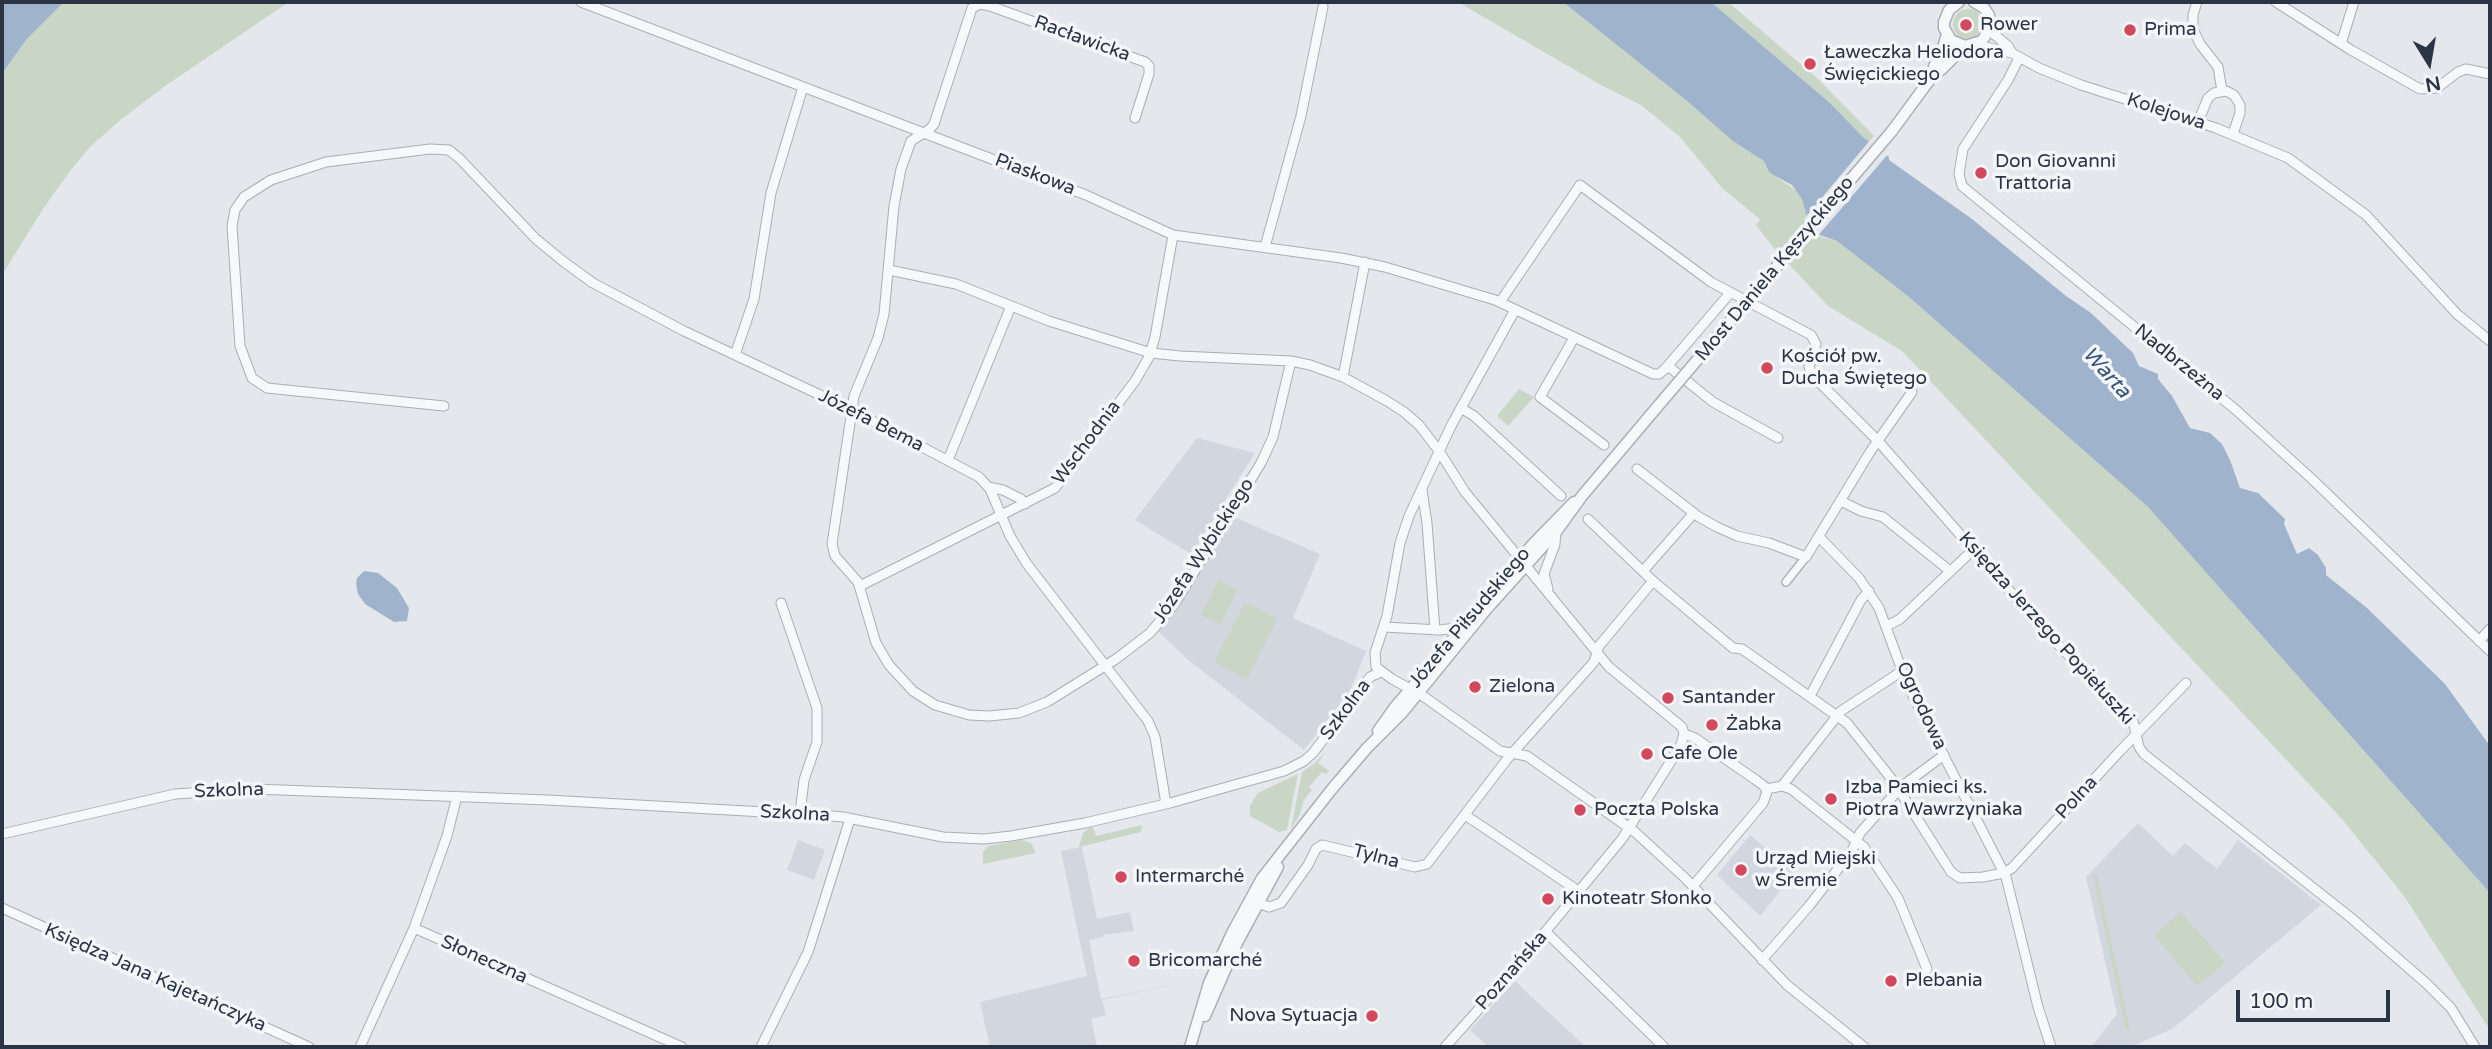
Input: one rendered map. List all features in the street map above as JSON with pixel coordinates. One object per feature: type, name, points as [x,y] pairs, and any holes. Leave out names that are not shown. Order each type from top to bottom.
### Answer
[{"type":"street","name":"Piaskowa","points":[[581,2],[1109,204],[1173,235],[1365,262],[1500,302],[1649,373],[1659,374],[1668,366]]},
{"type":"street","points":[[1942,2],[1947,34],[1958,44],[1970,46]]},
{"type":"street","points":[[1945,15],[1959,2]]},
{"type":"street","points":[[2197,2],[2193,29],[2200,44],[2216,64],[2222,91]]},
{"type":"street","points":[[2276,2],[2341,44],[2420,89],[2437,88],[2466,69],[2490,74]]},
{"type":"street","points":[[2341,44],[2354,2]]},
{"type":"street","name":"Racławicka","points":[[924,132],[934,124],[970,12],[980,4],[1147,63],[1149,74],[1135,118]]},
{"type":"street","points":[[1947,34],[1934,66],[1934,74],[1970,46],[1982,41],[1989,30],[1990,22],[1981,4]]},
{"type":"street","points":[[1265,247],[1298,129],[1323,7]]},
{"type":"street","name":"Kolejowa","points":[[1989,30],[2008,46],[2015,56]]},
{"type":"street","name":"Kolejowa","points":[[1970,46],[2015,56],[2070,81],[2233,134],[2281,154],[2371,220],[2457,314],[2490,341]]},
{"type":"street","name":"Nadbrzeżna","points":[[2015,56],[2008,80],[1962,149],[1959,170],[1962,186],[2236,410],[2313,480],[2490,651]]},
{"type":"street","name":"Most Daniela Kęszyckiego","points":[[1658,406],[1892,131],[1934,74]]},
{"type":"street","points":[[735,355],[754,299],[771,193],[803,87]]},
{"type":"street","points":[[2198,122],[2208,98],[2222,91],[2234,95],[2240,105],[2240,113],[2233,134]]},
{"type":"street","name":"Józefa Wybickiego","points":[[924,132],[911,141],[901,169],[895,199],[883,323],[856,390],[832,547],[835,556],[855,576],[860,586],[876,643],[889,665],[920,696],[952,711],[989,716],[1027,710],[1057,697],[1150,633],[1191,579],[1268,450],[1291,361]]},
{"type":"street","name":"Józefa Bema","points":[[444,406],[261,386],[252,378],[240,346],[232,226],[232,218],[239,204],[251,192],[271,180],[315,164],[430,149],[449,150],[530,233],[583,276],[665,321],[852,410],[979,477],[988,487],[1014,543],[1032,570],[1151,726],[1167,804]]},
{"type":"street","points":[[1500,302],[1580,185],[1693,269],[1730,293],[1668,366],[1705,396],[1778,438]]},
{"type":"street","name":"Wschodnia","points":[[860,586],[1052,490],[1135,381],[1151,353],[1173,235]]},
{"type":"street","points":[[1343,377],[1365,262]]},
{"type":"street","points":[[889,270],[956,284],[1049,321],[1151,353],[1291,361],[1318,367],[1343,377],[1405,412],[1439,451],[1465,492],[1612,670],[1679,724],[1684,734],[1695,738],[1766,789],[1763,803],[1693,886]]},
{"type":"street","name":"Księdza Jerzego Popiełuszki","points":[[1730,293],[1814,338],[1816,348],[1809,367],[1813,376],[1878,441],[2043,629],[2133,721],[2139,747],[2147,757],[2350,917],[2427,984],[2451,1008],[2475,1047]]},
{"type":"street","points":[[948,460],[1011,306]]},
{"type":"street","points":[[1381,672],[1376,667],[1374,657],[1384,627],[1402,535],[1439,451],[1514,310]]},
{"type":"street","points":[[1577,340],[1540,397],[1604,445]]},
{"type":"street","points":[[1786,582],[1806,557],[1878,441],[1912,393]]},
{"type":"street","name":"Józefa Piłsudskiego","points":[[1415,690],[1464,627],[1556,533],[1582,496],[1658,406]]},
{"type":"street","points":[[1461,408],[1474,416],[1561,496]]},
{"type":"street","points":[[1637,468],[1694,513],[1732,535],[1806,557]]},
{"type":"street","points":[[988,487],[1003,490],[1025,504]]},
{"type":"street","points":[[1422,490],[1435,630]]},
{"type":"street","name":"Józefa Piłsudskiego","points":[[1191,1047],[1209,983],[1226,944],[1262,878],[1415,690],[1507,585],[1561,513],[1582,496]]},
{"type":"street","points":[[1840,501],[1883,517],[1950,571]]},
{"type":"street","points":[[1643,571],[1694,513]]},
{"type":"street","points":[[1588,519],[1653,581],[1733,648],[1742,649],[1838,715],[1859,736],[1899,789],[1953,874],[1969,878],[2004,873]]},
{"type":"street","points":[[1548,591],[1544,573],[1555,544],[1556,533]]},
{"type":"street","name":"Ogrodowa","points":[[1819,537],[1869,591],[1887,625],[1902,671],[2004,873],[2038,1007],[2052,1047]]},
{"type":"street","points":[[1887,625],[1899,619],[1974,548]]},
{"type":"street","name":"Tylna","points":[[1258,903],[1269,907],[1281,903],[1316,849],[1322,845],[1406,865],[1423,866],[1435,856],[1514,753],[1594,662],[1597,651],[1653,581]]},
{"type":"street","points":[[1810,696],[1861,600],[1869,591]]},
{"type":"street","points":[[781,603],[817,708],[817,742],[804,780],[800,814]]},
{"type":"street","points":[[1384,627],[1435,630],[1464,627]]},
{"type":"street","points":[[2479,641],[2490,629]]},
{"type":"street","points":[[1782,786],[1845,707],[1902,671]]},
{"type":"street","name":"Szkolna","points":[[2,834],[164,796],[256,789],[457,796],[800,814],[850,819],[934,836],[984,839],[1069,827],[1268,777],[1304,761],[1322,743],[1370,677],[1381,672],[1415,690],[1500,751],[1528,756],[1629,827],[1693,886],[1792,989],[1864,1047]]},
{"type":"street","name":"Polna","points":[[2004,873],[2012,868],[2186,683]]},
{"type":"street","name":"Poznańska","points":[[1445,1047],[1546,932],[1622,839],[1681,745],[1684,734]]},
{"type":"street","points":[[1762,960],[1825,886],[1852,851],[1860,833],[1899,789],[1944,755]]},
{"type":"street","points":[[1766,789],[1782,786],[1791,789],[1857,841],[1872,858],[1898,898],[1927,969]]},
{"type":"street","points":[[360,1047],[414,928],[447,836],[457,796]]},
{"type":"street","points":[[1465,815],[1580,892]]},
{"type":"street","points":[[761,1047],[808,952],[850,819]]},
{"type":"street","name":"Józefa Piłsudskiego","points":[[1191,1047],[1258,903],[1296,837]]},
{"type":"street","name":"Księdza Jana Kajetańczyka","points":[[2,908],[309,1047]]},
{"type":"street","name":"Słoneczna","points":[[414,928],[682,1047]]},
{"type":"street","points":[[1546,932],[1664,1047]]},
{"type":"shaded area","points":[[1197,438],[1255,453],[1191,554],[1135,520]]},
{"type":"shaded area","points":[[1234,517],[1320,554],[1293,618],[1366,651],[1350,691],[1304,750],[1187,659],[1158,631],[1181,602]]},
{"type":"shaded area","points":[[2138,823],[2173,856],[2185,843],[2217,869],[2238,840],[2321,905],[2172,1029],[2129,1047],[2091,1047],[2117,1014],[2086,877]]},
{"type":"shaded area","points":[[1750,835],[1795,873],[1760,916],[1717,875]]},
{"type":"shaded area","points":[[798,840],[825,850],[814,880],[787,870]]},
{"type":"shaded area","points":[[1082,847],[1097,919],[1130,912],[1134,931],[1103,935],[1089,940],[1101,999],[1179,984],[1102,1000],[1106,1015],[1091,1019],[1097,1047],[990,1047],[980,1002],[1087,976],[1061,851]]},
{"type":"shaded area","points":[[1515,981],[1586,1047],[1489,1047],[1470,1030]]},
{"type":"green space","points":[[64,2],[289,2],[165,86],[90,147],[43,209],[2,275],[2,74],[26,40]]},
{"type":"green space","points":[[1458,2],[1563,2],[1734,141],[1764,161],[1769,172],[1797,191],[1809,225],[1821,237],[1837,241],[1909,297],[2148,507],[2490,893],[2490,1030],[2404,896],[2342,819],[1902,351],[1828,306],[1773,247],[1756,225],[1760,219],[1723,189],[1680,137],[1641,105],[1599,84]]},
{"type":"green space","points":[[1711,2],[1728,2],[1818,79],[1874,136],[1869,142],[1830,103]]},
{"type":"green space","points":[[1968,9],[1979,13],[1983,24],[1979,35],[1968,39],[1957,35],[1953,24],[1957,13]]},
{"type":"green space","points":[[1519,389],[1534,397],[1508,426],[1497,416]]},
{"type":"green space","points":[[1219,580],[1238,590],[1220,625],[1201,615]]},
{"type":"green space","points":[[1245,602],[1277,619],[1247,679],[1214,662]]},
{"type":"green space","points":[[1326,751],[1318,763],[1329,771],[1326,774],[1322,772],[1309,787],[1312,790],[1304,800],[1291,829],[1302,772]]},
{"type":"green space","points":[[1298,774],[1287,830],[1279,832],[1250,816],[1250,806],[1258,793]]},
{"type":"green space","points":[[1142,825],[1141,832],[1079,847],[1083,833],[1090,827],[1096,836]]},
{"type":"green space","points":[[1022,840],[1031,843],[1036,853],[983,864],[983,852],[988,846]]},
{"type":"green space","points":[[2093,875],[2097,875],[2130,1029],[2126,1030]]},
{"type":"green space","points":[[2181,912],[2225,963],[2197,986],[2154,935]]},
{"type":"water","points":[[2,2],[64,2],[26,40],[2,74]]},
{"type":"water","name":"Warta","points":[[1563,2],[1711,2],[1830,103],[1863,137],[1889,157],[1889,160],[1972,219],[2066,296],[2091,313],[2133,353],[2139,366],[2158,374],[2158,379],[2172,396],[2190,428],[2210,433],[2222,444],[2240,488],[2258,493],[2285,519],[2284,524],[2297,554],[2309,548],[2318,555],[2326,568],[2326,575],[2367,608],[2445,684],[2490,746],[2490,893],[2148,507],[1909,297],[1837,241],[1814,233],[1802,199],[1792,185],[1769,172],[1764,161],[1733,141]]},
{"type":"water","points":[[364,571],[378,573],[397,588],[409,608],[407,621],[394,622],[365,604],[358,594],[356,584],[357,578]]},
{"type":"pier","points":[[1871,139],[1889,153],[1816,238],[1811,235],[1804,219]]},
{"type":"place","name":"Rower","points":[[1966,25]]},
{"type":"place","name":"Prima","points":[[2130,30]]},
{"type":"place","name":"Ławeczka Heliodora Święcickiego","points":[[1810,64]]},
{"type":"place","name":"Don Giovanni Trattoria","points":[[1981,173]]},
{"type":"place","name":"Kościół pw. Ducha Świętego","points":[[1767,368]]},
{"type":"place","name":"Zielona","points":[[1475,687]]},
{"type":"place","name":"Santander","points":[[1668,698]]},
{"type":"place","name":"Żabka","points":[[1712,725]]},
{"type":"place","name":"Cafe Ole","points":[[1647,754]]},
{"type":"place","name":"Izba Pamieci ks. Piotra Wawrzyniaka","points":[[1831,799]]},
{"type":"place","name":"Poczta Polska","points":[[1580,810]]},
{"type":"place","name":"Urząd Miejski w Śremie","points":[[1741,870]]},
{"type":"place","name":"Intermarché","points":[[1121,877]]},
{"type":"place","name":"Kinoteatr Słonko","points":[[1548,899]]},
{"type":"place","name":"Bricomarché","points":[[1134,961]]},
{"type":"place","name":"Plebania","points":[[1891,981]]},
{"type":"place","name":"Nova Sytuacja","points":[[1372,1016]]}]
